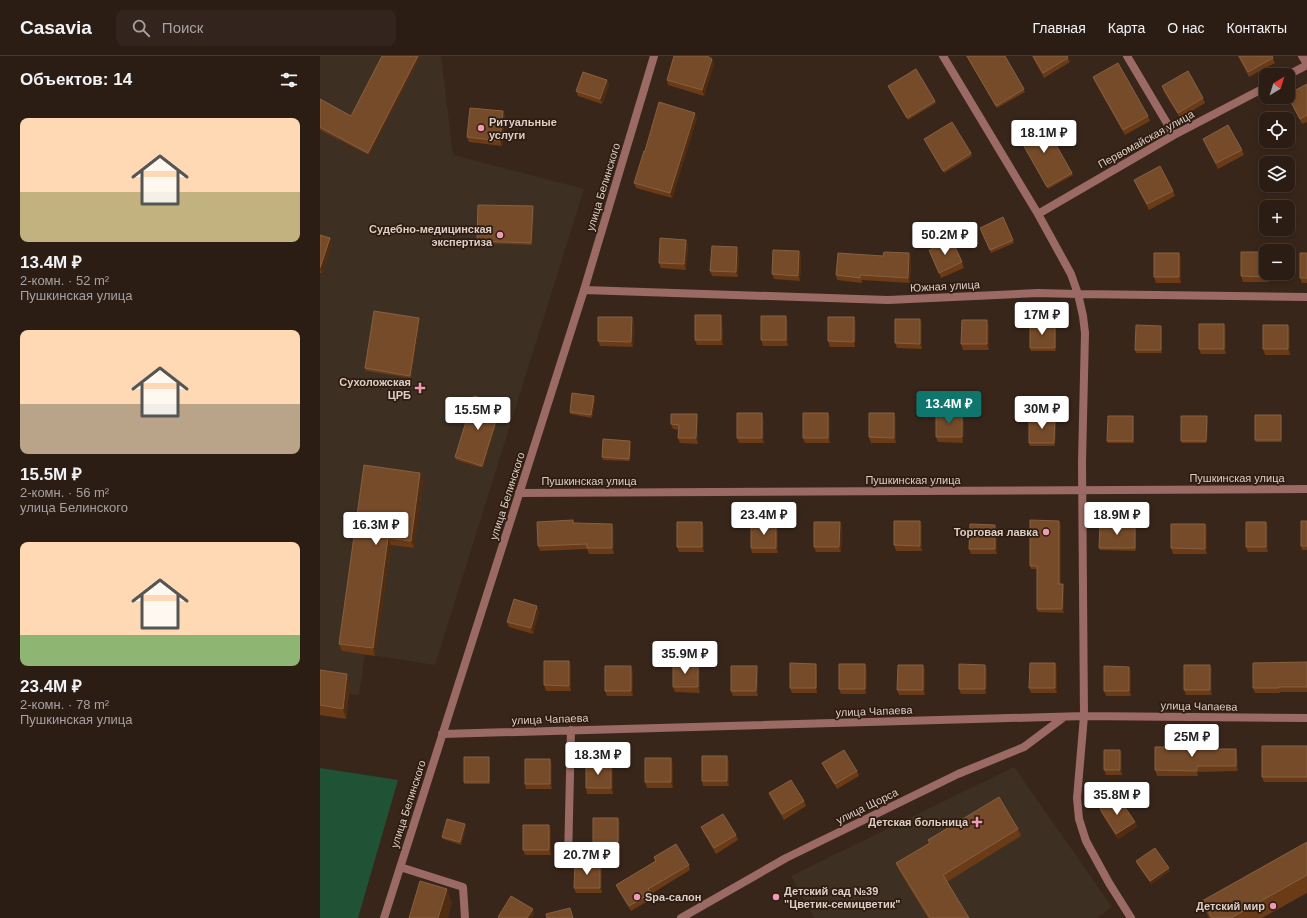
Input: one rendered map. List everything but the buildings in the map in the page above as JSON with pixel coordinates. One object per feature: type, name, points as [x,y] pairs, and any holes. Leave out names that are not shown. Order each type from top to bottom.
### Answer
[{"type":"street","name":"улица Белинского","points":[[384,918],[584,290],[654,56]]},
{"type":"street","points":[[943,56],[1038,214],[1070,274],[1078,294],[1083,316],[1085,333],[1082,490],[1084,716],[1077,798],[1079,819],[1086,841],[1109,883],[1131,918]]},
{"type":"street","points":[[1127,56],[1174,135]]},
{"type":"street","points":[[1295,71],[1307,65],[1302,56]]},
{"type":"street","name":"Первомайская улица","points":[[1038,214],[1174,135],[1259,91]]},
{"type":"street","name":"Южная улица","points":[[584,290],[888,300],[1038,293],[1307,297]]},
{"type":"street","name":"Пушкинская улица","points":[[519,493],[1307,489]]},
{"type":"street","name":"улица Чапаева","points":[[442,734],[1084,716],[1307,718]]},
{"type":"street","name":"улица Щорса","points":[[681,918],[786,858],[958,774],[1024,747],[1064,717]]},
{"type":"street","points":[[568,860],[571,730]]},
{"type":"street","points":[[400,867],[463,887],[465,918]]},
{"type":"shaded area","name":"Сухоложская ЦРБ","points":[[320,56],[441,56],[453,155],[584,189],[435,665],[365,654],[359,695],[349,694],[346,719],[320,715]]},
{"type":"shaded area","name":"Детская больница","points":[[1014,767],[1112,907],[1097,918],[814,918],[791,876]]},
{"type":"green space","points":[[320,768],[398,780],[358,918],[320,918]]},
{"type":"place","name":"Ритуальные услуги","points":[[481,128]]},
{"type":"place","name":"Судебно-медицинская экспертиза","points":[[500,235]]},
{"type":"place","name":"Сухоложская ЦРБ","points":[[420,388]]},
{"type":"place","name":"Торговая лавка","points":[[1046,532]]},
{"type":"place","name":"Детская больница","points":[[977,822]]},
{"type":"place","name":"Spa-салон","points":[[637,897]]},
{"type":"place","name":"Детский сад №39 \"Цветик-семицветик\"","points":[[776,897]]},
{"type":"place","name":"Детский мир","points":[[1273,906]]}]
